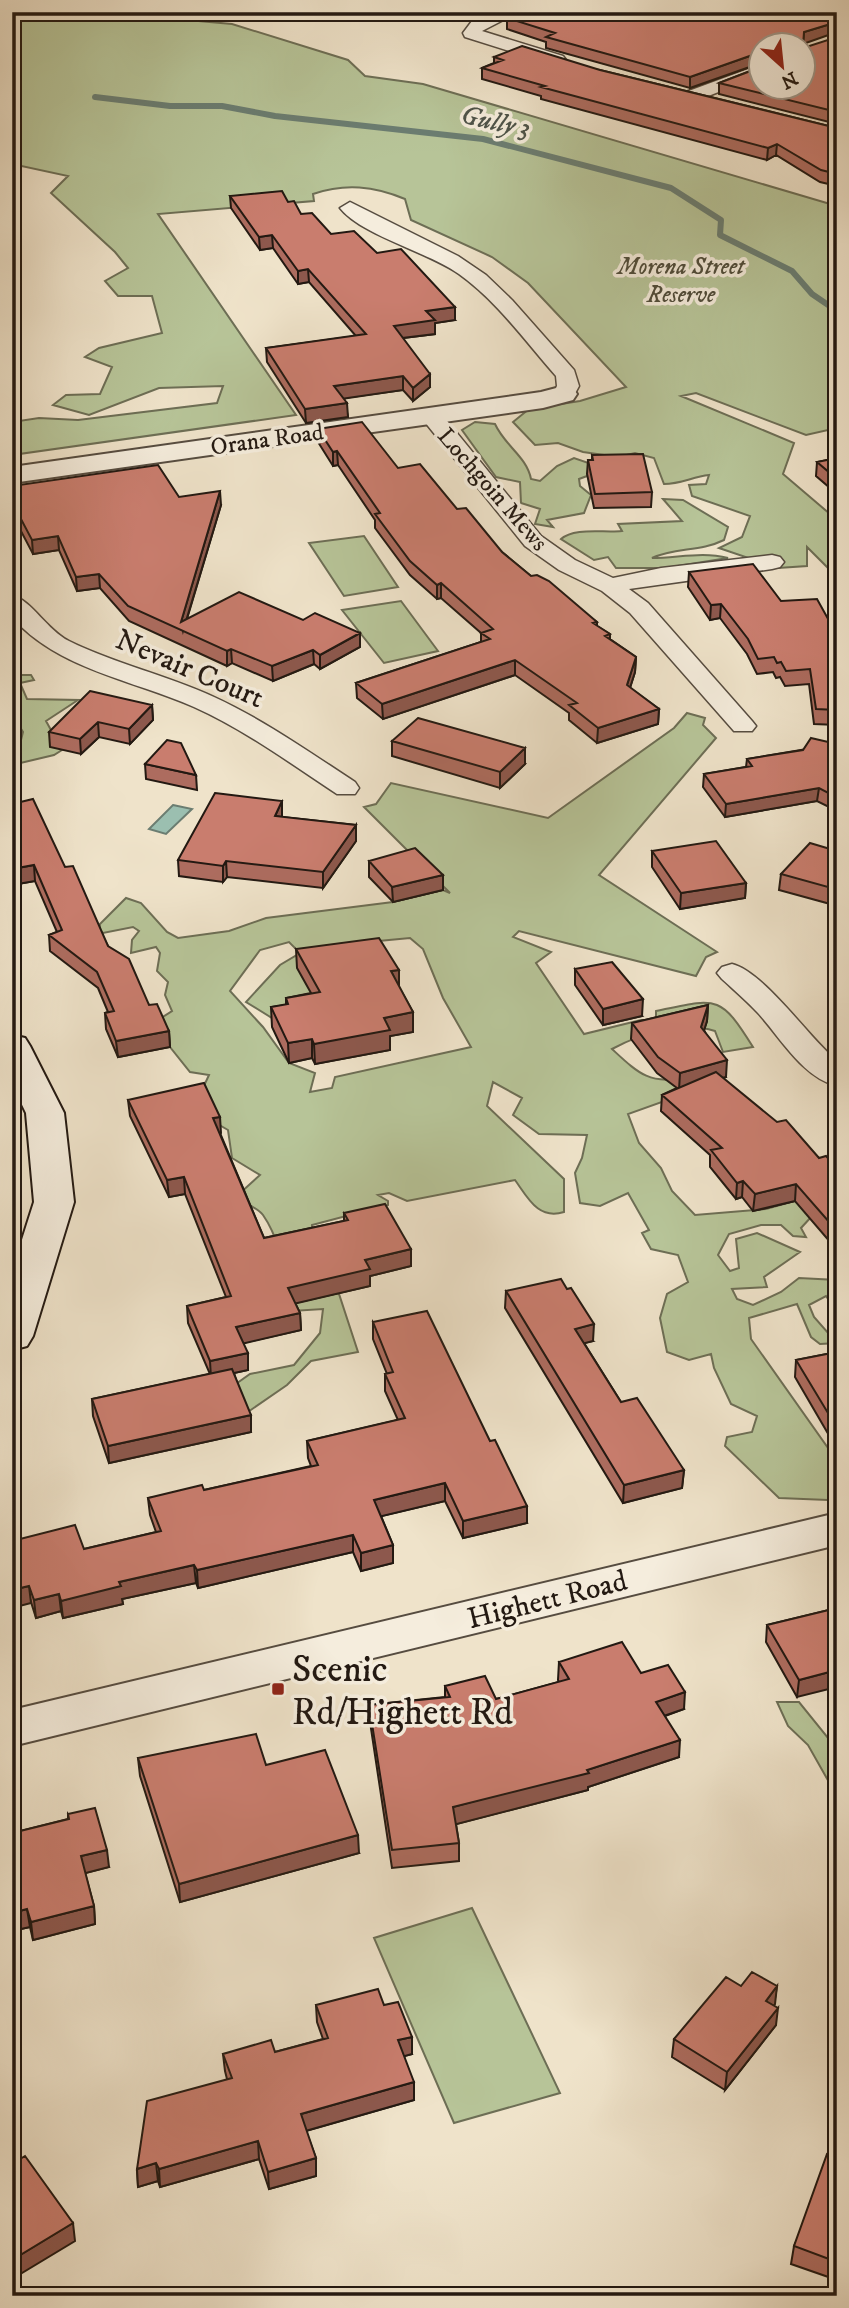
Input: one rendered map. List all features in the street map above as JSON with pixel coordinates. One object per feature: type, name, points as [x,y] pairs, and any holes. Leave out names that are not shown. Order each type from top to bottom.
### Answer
[{"type":"street","points":[[511,12],[478,25],[471,33],[570,64]]},
{"type":"street","points":[[692,96],[748,74]]},
{"type":"street","points":[[670,91],[723,104]]},
{"type":"street","points":[[351,208],[370,223],[441,255],[468,271],[566,375],[568,386],[564,394]]},
{"type":"street","name":"Orana Road","points":[[12,475],[431,416],[564,394]]},
{"type":"street","name":"Lochgoin Mews","points":[[431,416],[533,541],[558,560],[610,586],[639,608],[743,726]]},
{"type":"street","points":[[610,586],[661,575],[772,562]]},
{"type":"street","name":"Nevair Court","points":[[12,602],[37,631],[59,646],[202,701],[247,723],[346,788]]},
{"type":"street","points":[[732,973],[767,1005],[804,1049],[837,1077]]},
{"type":"street","points":[[12,1046],[44,1113],[54,1202],[12,1336]]},
{"type":"street","name":"Highett Road","points":[[12,1728],[837,1529]]},
{"type":"green space","name":"Morena Street Reserve","points":[[12,12],[97,12],[232,24],[348,60],[365,76],[423,84],[837,206],[837,428],[806,435],[696,393],[681,396],[794,443],[783,474],[837,520],[837,577],[807,547],[807,566],[778,568],[719,548],[742,537],[750,516],[692,496],[689,485],[706,484],[709,475],[664,484],[654,458],[635,453],[618,457],[583,452],[558,443],[535,445],[513,422],[529,409],[580,401],[626,387],[528,283],[492,257],[411,220],[405,199],[371,189],[337,188],[313,194],[314,201],[158,214],[296,415],[12,455],[12,422],[39,418],[78,420],[217,403],[223,386],[159,388],[89,415],[53,405],[66,395],[100,394],[112,367],[85,357],[99,348],[162,333],[152,296],[118,296],[105,281],[128,268],[115,252],[51,193],[68,176],[12,164]]},
{"type":"green space","points":[[475,422],[495,424],[525,464],[531,479],[540,481],[557,466],[574,458],[606,469],[579,479],[580,486],[591,495],[584,513],[547,520],[553,527],[535,524],[540,509],[521,503],[520,482],[496,477],[462,430]]},
{"type":"green space","points":[[663,499],[683,500],[728,527],[724,540],[715,544],[652,558],[699,555],[728,558],[665,568],[616,568],[608,557],[594,560],[561,539],[573,533],[622,531],[618,524],[682,521]]},
{"type":"green space","points":[[364,536],[398,587],[344,596],[309,543]]},
{"type":"green space","points":[[401,601],[438,651],[384,663],[342,610]]},
{"type":"green space","points":[[12,675],[31,675],[34,680],[20,683],[27,699],[78,700],[46,721],[62,750],[54,755],[12,765],[12,754],[18,752],[23,732],[12,715]]},
{"type":"green space","points":[[687,713],[705,718],[703,725],[716,738],[599,875],[717,952],[706,957],[696,976],[519,931],[513,937],[551,952],[536,963],[584,1034],[641,1020],[656,1020],[656,1011],[705,1003],[724,1009],[742,1030],[753,1047],[723,1052],[715,1031],[689,1027],[649,1033],[612,1049],[645,1075],[662,1080],[685,1077],[701,1088],[628,1114],[639,1143],[661,1168],[672,1191],[695,1215],[766,1209],[837,1189],[801,1228],[806,1237],[793,1236],[781,1225],[761,1225],[729,1234],[718,1255],[730,1271],[739,1268],[736,1239],[757,1233],[800,1252],[764,1277],[767,1287],[732,1289],[737,1299],[753,1305],[781,1292],[799,1278],[837,1280],[837,1312],[826,1296],[809,1305],[814,1317],[837,1343],[820,1344],[811,1337],[797,1304],[749,1318],[751,1339],[833,1455],[837,1455],[837,1497],[828,1500],[779,1498],[725,1446],[727,1437],[752,1432],[757,1416],[731,1404],[714,1368],[711,1354],[689,1360],[667,1352],[660,1318],[667,1294],[688,1282],[678,1255],[651,1249],[642,1233],[649,1230],[628,1193],[600,1206],[580,1203],[575,1173],[582,1158],[587,1135],[539,1134],[513,1115],[522,1098],[493,1082],[487,1106],[564,1179],[564,1212],[555,1214],[540,1210],[515,1180],[407,1201],[389,1193],[378,1195],[388,1201],[388,1205],[312,1225],[313,1244],[339,1294],[358,1352],[311,1361],[287,1385],[245,1414],[233,1386],[250,1374],[294,1365],[320,1333],[323,1309],[292,1311],[275,1237],[263,1215],[243,1201],[239,1194],[260,1175],[232,1158],[228,1130],[216,1123],[202,1090],[209,1075],[190,1072],[170,1047],[158,1020],[172,1011],[165,995],[168,982],[157,971],[160,953],[156,947],[131,953],[132,940],[139,931],[133,927],[103,933],[99,930],[100,924],[126,898],[141,903],[167,932],[178,938],[229,931],[266,918],[393,902],[443,890],[450,893],[364,807],[376,804],[391,783],[548,818],[674,728]],"holes":[[[410,938],[423,949],[443,998],[471,1047],[335,1077],[332,1088],[310,1092],[315,1073],[289,1063],[263,1027],[230,991],[260,950],[289,942],[300,953],[280,965],[246,1002],[272,1018],[313,997],[368,942]]]},
{"type":"green space","points":[[777,1702],[799,1702],[837,1749],[837,1791],[834,1791],[808,1745],[788,1726]]},
{"type":"green space","points":[[472,1908],[560,2093],[454,2123],[374,1938]]},
{"type":"shaded area","points":[[173,805],[192,809],[166,834],[149,829]]},
{"type":"building","points":[[523,12],[837,12],[837,22],[804,32],[748,32],[748,57],[690,77],[546,37],[555,33],[507,18]]},
{"type":"building","points":[[837,37],[837,112],[796,102],[818,102],[818,43]]},
{"type":"building","points":[[522,46],[600,70],[837,128],[837,174],[821,170],[777,144],[768,148],[541,87],[545,86],[482,68],[503,60],[494,57]]},
{"type":"building","points":[[748,72],[748,90],[719,83]]},
{"type":"building","points":[[282,191],[288,202],[294,201],[301,214],[312,213],[331,234],[354,231],[377,253],[401,249],[455,307],[426,311],[435,320],[394,326],[430,374],[413,388],[403,376],[334,386],[347,403],[305,409],[266,348],[366,334],[308,269],[298,271],[272,235],[259,237],[230,196]]},
{"type":"building","points":[[362,422],[398,468],[420,464],[457,509],[466,508],[502,552],[531,576],[537,575],[549,581],[597,622],[593,623],[610,634],[605,636],[636,657],[627,685],[659,709],[598,728],[569,705],[577,703],[515,660],[382,704],[356,683],[490,639],[481,633],[493,629],[441,583],[437,585],[410,561],[375,514],[380,513],[337,451],[333,452],[318,429]]},
{"type":"building","points":[[643,454],[652,492],[595,494],[588,460],[593,460],[592,455]]},
{"type":"building","points":[[837,458],[837,479],[817,462]]},
{"type":"building","points":[[158,465],[179,497],[220,491],[181,622],[239,592],[303,620],[315,613],[360,633],[320,655],[313,650],[272,666],[231,649],[227,651],[128,606],[99,574],[76,577],[58,536],[32,540],[12,502],[12,486]]},
{"type":"building","points":[[753,564],[781,601],[817,599],[837,635],[837,710],[816,709],[810,669],[786,671],[774,657],[758,659],[748,639],[721,604],[711,605],[689,572]]},
{"type":"building","points":[[90,691],[152,705],[129,729],[98,722],[80,739],[49,732]]},
{"type":"building","points":[[418,718],[525,748],[500,772],[392,741]]},
{"type":"building","points":[[811,738],[837,744],[837,795],[819,788],[726,804],[704,774],[752,766],[747,759],[803,750]]},
{"type":"building","points":[[167,740],[181,743],[196,775],[145,764]]},
{"type":"building","points":[[215,793],[282,801],[275,816],[356,825],[323,872],[226,861],[223,866],[178,860]]},
{"type":"building","points":[[33,799],[65,867],[73,866],[108,946],[129,959],[149,1005],[157,1004],[169,1031],[116,1041],[105,1013],[114,1011],[97,972],[49,935],[62,930],[34,865],[12,869],[12,804]]},
{"type":"building","points":[[716,841],[746,883],[681,893],[652,851]]},
{"type":"building","points":[[810,843],[837,851],[835,889],[781,874]]},
{"type":"building","points":[[415,848],[443,875],[392,887],[369,861]]},
{"type":"building","points":[[379,938],[399,970],[391,971],[413,1012],[384,1018],[390,1030],[314,1044],[312,1039],[288,1043],[271,1007],[288,1004],[286,998],[320,992],[296,949]]},
{"type":"building","points":[[612,962],[643,999],[603,1009],[575,969]]},
{"type":"building","points":[[708,1005],[701,1027],[727,1060],[680,1073],[658,1057],[632,1023]]},
{"type":"building","points":[[716,1072],[777,1122],[786,1120],[819,1158],[826,1156],[837,1168],[837,1231],[796,1184],[755,1194],[743,1181],[737,1183],[711,1150],[722,1148],[662,1095]]},
{"type":"building","points":[[204,1083],[220,1117],[213,1118],[264,1238],[348,1220],[344,1213],[385,1204],[411,1249],[365,1260],[370,1269],[288,1288],[300,1313],[236,1327],[248,1353],[210,1361],[187,1306],[231,1296],[184,1177],[167,1180],[128,1100]]},
{"type":"building","points":[[561,1279],[567,1289],[571,1288],[594,1324],[575,1329],[621,1402],[637,1398],[684,1470],[624,1485],[506,1291]]},
{"type":"building","points":[[427,1311],[490,1441],[495,1440],[527,1506],[463,1521],[445,1483],[374,1500],[393,1545],[361,1553],[353,1535],[197,1570],[194,1565],[119,1582],[121,1586],[61,1601],[59,1594],[34,1600],[29,1586],[12,1590],[12,1541],[75,1525],[84,1549],[161,1531],[148,1498],[202,1485],[204,1490],[318,1465],[307,1441],[405,1418],[385,1374],[393,1372],[373,1322]]},
{"type":"building","points":[[837,1352],[837,1428],[796,1360]]},
{"type":"building","points":[[232,1369],[251,1415],[108,1446],[92,1399]]},
{"type":"building","points":[[837,1608],[837,1670],[799,1680],[767,1625]]},
{"type":"building","points":[[622,1642],[641,1673],[668,1665],[685,1692],[656,1702],[680,1740],[587,1770],[589,1773],[453,1807],[459,1843],[392,1850],[369,1705],[450,1697],[445,1686],[485,1676],[496,1699],[569,1679],[559,1662]]},
{"type":"building","points":[[256,1734],[266,1765],[325,1750],[358,1835],[179,1884],[138,1758]]},
{"type":"building","points":[[95,1808],[107,1850],[81,1856],[94,1906],[31,1922],[27,1909],[12,1913],[12,1833],[69,1819],[68,1814]]},
{"type":"building","points":[[752,1972],[777,1986],[766,2001],[778,2008],[727,2072],[674,2039],[726,1977],[741,1986]]},
{"type":"building","points":[[378,1989],[384,2005],[398,2002],[412,2037],[398,2040],[414,2082],[301,2114],[316,2158],[268,2172],[258,2141],[159,2169],[156,2163],[137,2169],[147,2101],[232,2078],[223,2054],[271,2040],[275,2052],[328,2038],[316,2005]]},
{"type":"building","points":[[827,2154],[837,2157],[837,2262],[794,2246]]},
{"type":"building","points":[[25,2156],[73,2223],[12,2260],[12,2164]]},
{"type":"waterway","name":"Gully 3","points":[[95,97],[170,106],[222,106],[275,116],[483,139],[671,188],[721,220],[720,235],[792,271],[812,294],[837,311]]},
{"type":"place","name":"Scenic Rd/Highett Rd","points":[[278,1689]]}]
